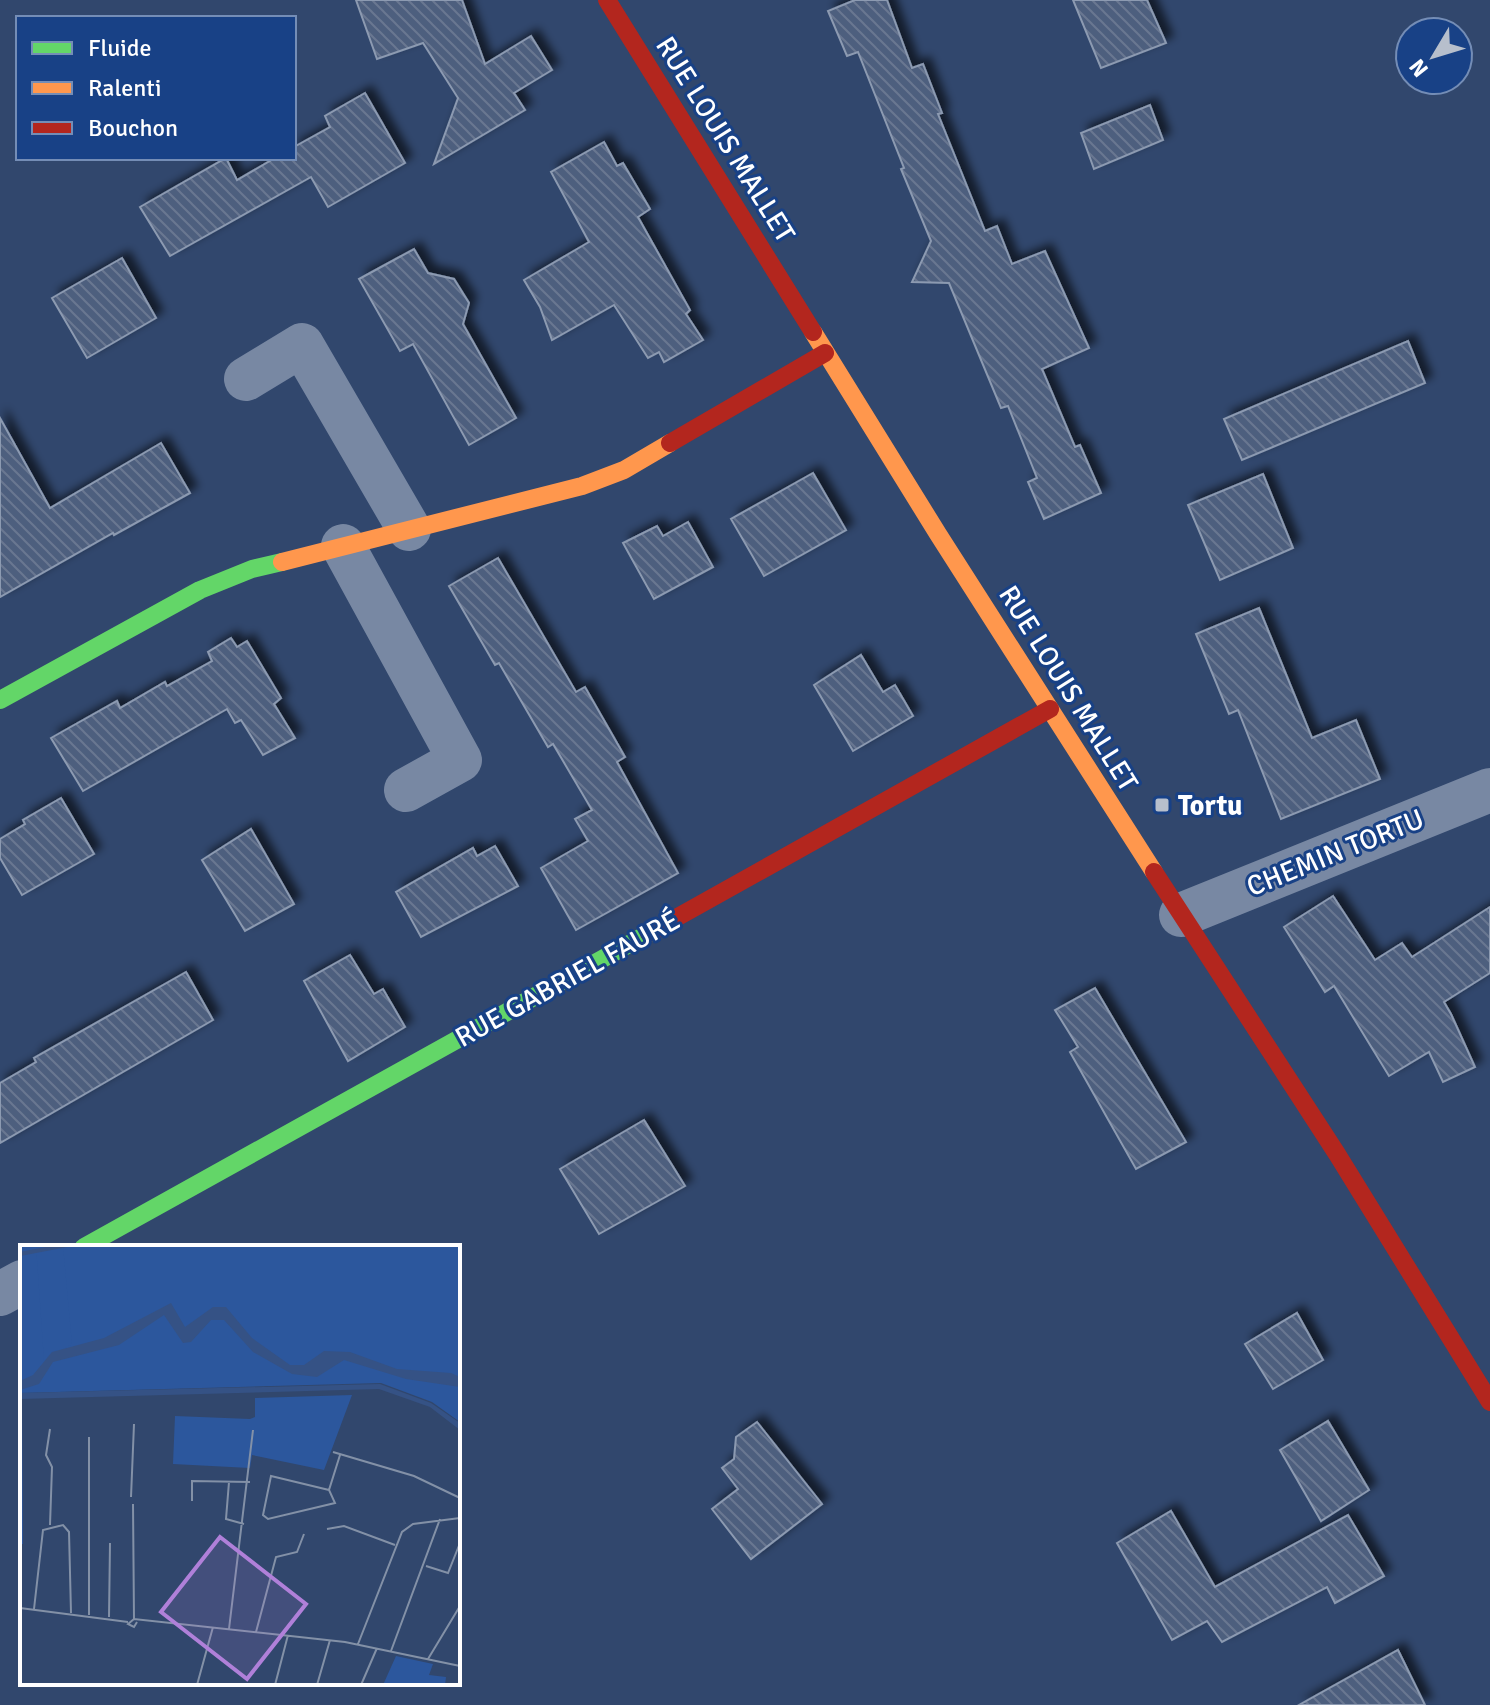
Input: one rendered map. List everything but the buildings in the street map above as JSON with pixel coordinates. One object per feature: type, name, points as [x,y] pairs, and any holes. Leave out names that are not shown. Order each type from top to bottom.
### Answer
[{"type":"street","name":"RUE LOUIS MALLET","points":[[607,0],[825,353],[1181,915],[1330,1143],[1490,1402]]},
{"type":"street","points":[[246,379],[302,345],[409,529]]},
{"type":"street","points":[[0,700],[228,577],[582,486],[624,470],[825,353]]},
{"type":"street","points":[[343,546],[460,760],[406,790]]},
{"type":"street","name":"RUE GABRIEL FAURÉ","points":[[88,1245],[1050,709]]},
{"type":"street","name":"CHEMIN TORTU","points":[[1181,915],[1490,790]]},
{"type":"street","points":[[0,1294],[20,1283]]},
{"type":"traffic: fast","points":[[0,700],[200,590],[252,569],[282,562]]},
{"type":"traffic: fast","points":[[88,1245],[649,933]]},
{"type":"traffic: slow","points":[[813,332],[1154,872]]},
{"type":"traffic: slow","points":[[282,562],[582,486],[624,470],[670,443]]},
{"type":"traffic: jam","points":[[607,0],[813,332]]},
{"type":"traffic: jam","points":[[670,443],[825,353]]},
{"type":"traffic: jam","points":[[649,933],[1050,709]]},
{"type":"traffic: jam","points":[[1154,872],[1337,1154],[1490,1402]]},
{"type":"place","name":"Tortu","points":[[1162,805]]}]
